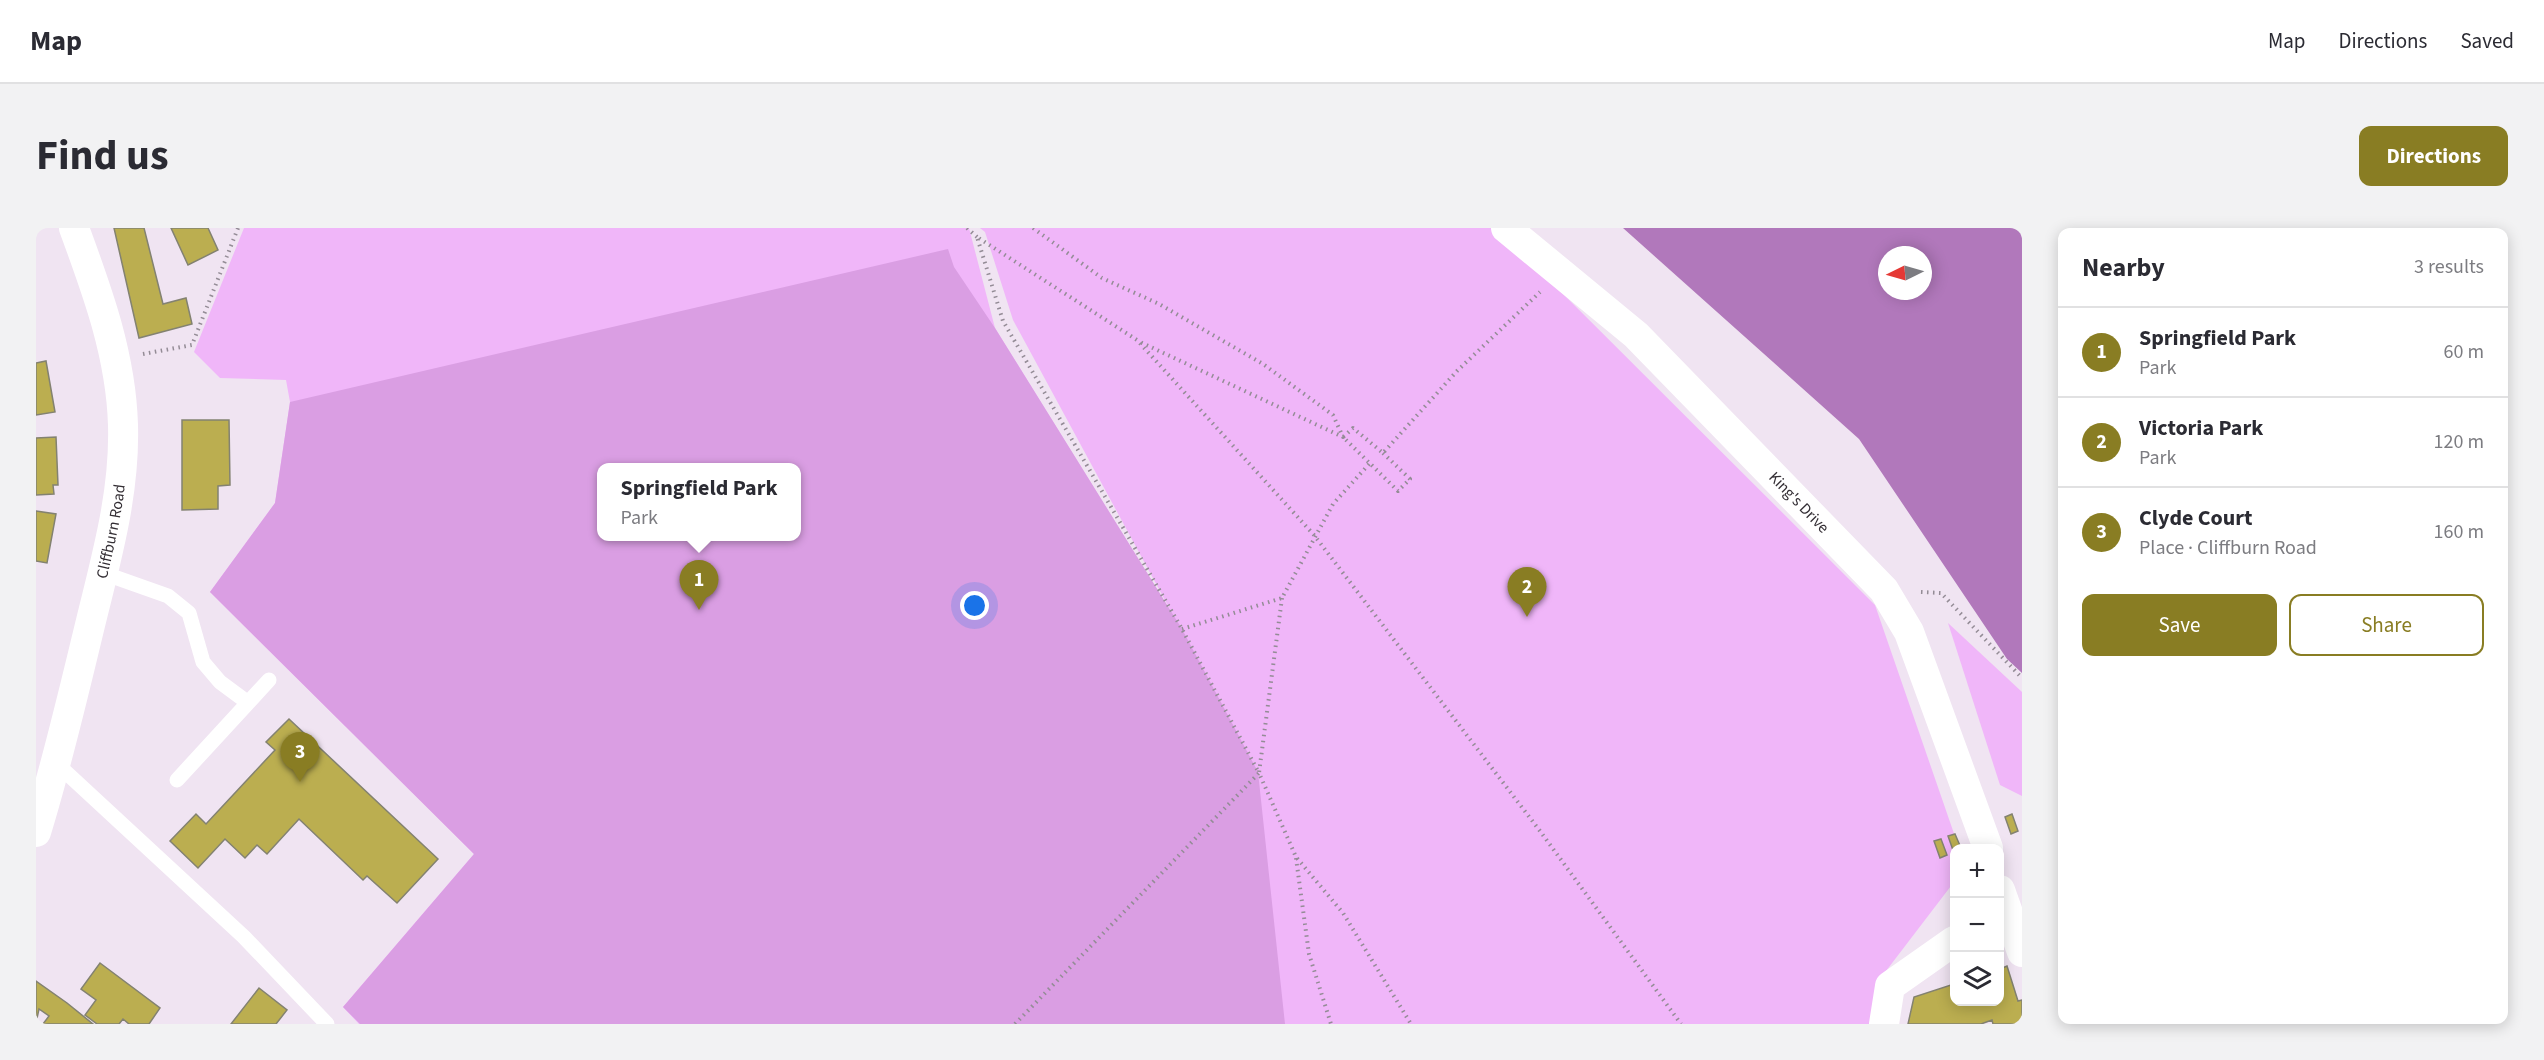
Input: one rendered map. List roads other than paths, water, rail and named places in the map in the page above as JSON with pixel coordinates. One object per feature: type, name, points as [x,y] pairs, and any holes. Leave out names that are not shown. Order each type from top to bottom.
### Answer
[{"type":"street","name":"Cliffburn Road","points":[[36,832],[57,764],[121,493],[123,424],[116,359],[106,315],[74,228]]},
{"type":"street","name":"King's Drive","points":[[1506,228],[1636,335],[1884,590],[1909,632],[1987,844]]},
{"type":"street","points":[[2006,902],[2022,952]]},
{"type":"street","points":[[1884,1024],[1890,986],[1950,944]]},
{"type":"lane","points":[[103,573],[168,596],[189,613],[203,662],[220,682],[248,702]]},
{"type":"lane","points":[[177,780],[269,680]]},
{"type":"lane","points":[[57,764],[244,937],[327,1024]]},
{"type":"place","name":"Springfield Park","points":[[699,610]]},
{"type":"place","name":"Victoria Park","points":[[1527,617]]},
{"type":"place","name":"Clyde Court","points":[[300,782]]}]
